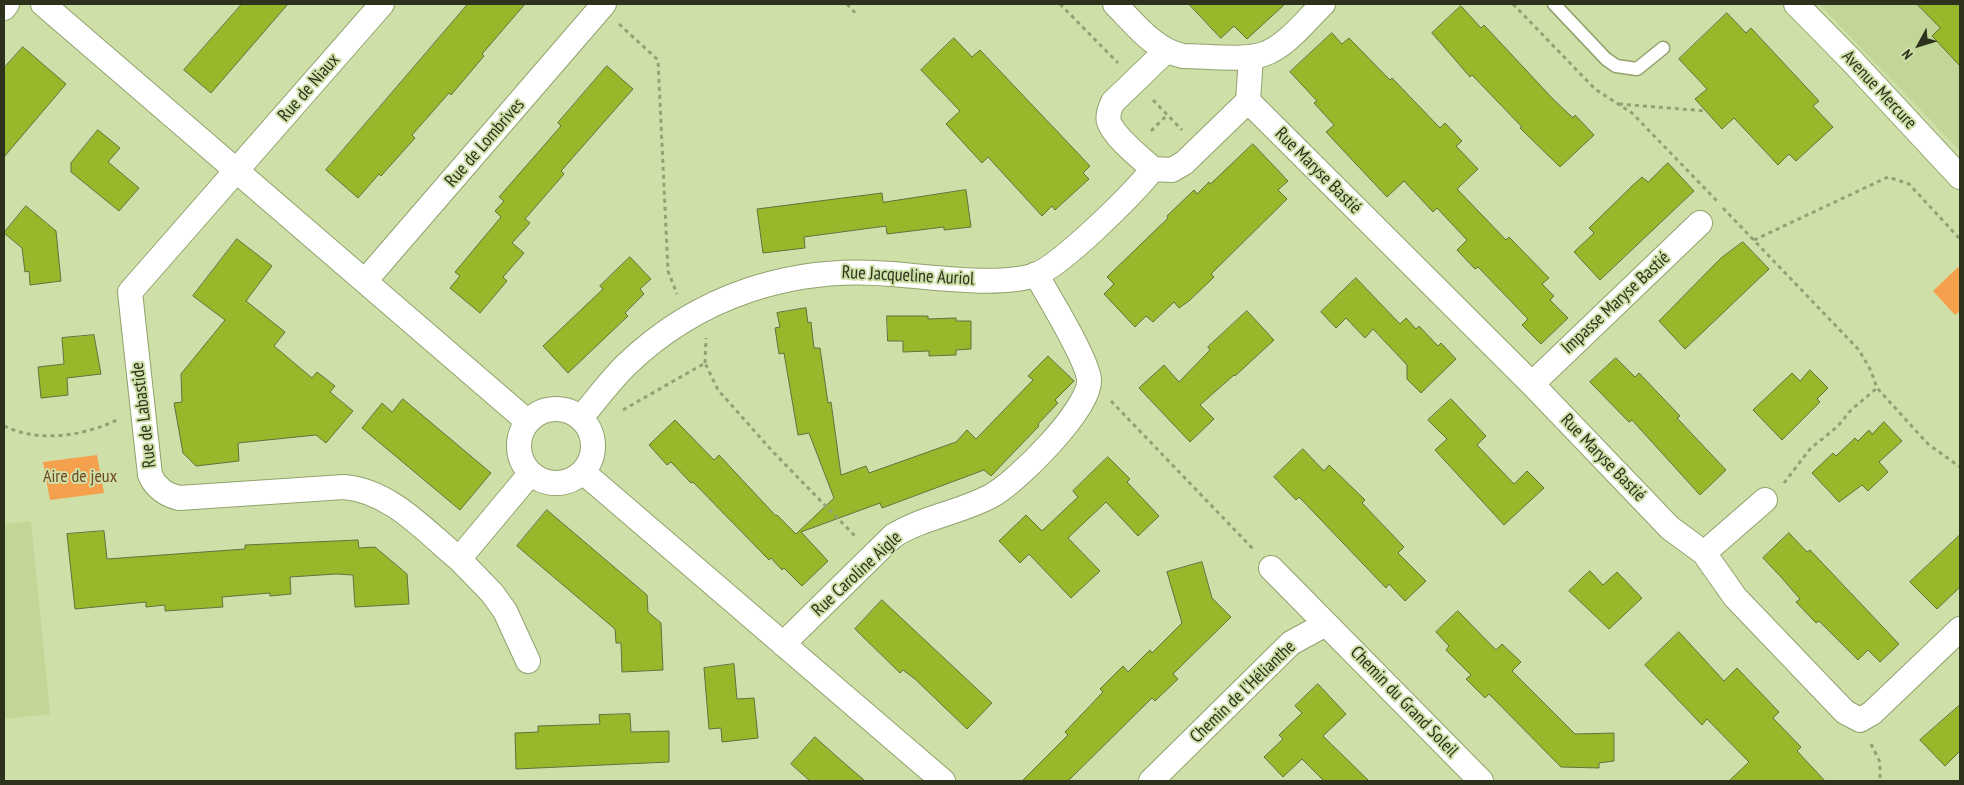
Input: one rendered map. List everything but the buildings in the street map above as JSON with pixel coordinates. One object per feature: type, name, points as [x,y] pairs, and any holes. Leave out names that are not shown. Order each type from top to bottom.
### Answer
[{"type":"street","points":[[4,8],[8,4]]},
{"type":"street","points":[[43,4],[235,172],[527,421]]},
{"type":"street","name":"Rue de Niaux","points":[[235,172],[382,4]]},
{"type":"street","points":[[1115,4],[1148,37],[1166,51],[1183,56],[1252,56],[1265,54],[1278,46],[1323,4]]},
{"type":"street","name":"Avenue Mercure","points":[[1796,4],[1852,61],[1960,178]]},
{"type":"street","name":"Rue de Lombrives","points":[[365,281],[602,6]]},
{"type":"street","points":[[1166,51],[1113,102],[1109,112],[1109,121],[1115,131],[1153,170],[1172,170],[1184,163],[1248,101],[1252,56]]},
{"type":"street","name":"Rue Maryse Bastié","points":[[1248,101],[1532,384],[1670,528],[1704,553],[1735,597],[1845,712],[1860,720]]},
{"type":"street","name":"Rue Jacqueline Auriol","points":[[588,410],[625,367],[650,344],[686,318],[706,306],[773,283],[812,275],[856,271],[950,280],[1025,278],[1036,274],[1068,253],[1153,170]]},
{"type":"street","name":"Rue de Labastide","points":[[235,172],[130,292],[150,474],[157,486],[173,497],[188,498],[344,487],[359,488],[387,499],[477,576],[505,611],[528,661]]},
{"type":"street","name":"Impasse Maryse Bastié","points":[[1532,384],[1700,223]]},
{"type":"street","points":[[1036,274],[1078,353],[1089,379]]},
{"type":"street","name":"Rue Caroline Aigle","points":[[783,644],[893,536],[909,526],[991,496],[1010,483],[1071,420],[1086,397],[1089,379]]},
{"type":"street","points":[[553,409],[588,410],[590,430],[594,444],[591,459],[583,472],[571,481],[558,484],[543,482],[530,474],[522,463],[518,448],[520,434],[527,421],[539,412],[553,409]]},
{"type":"street","points":[[583,472],[943,781]]},
{"type":"street","points":[[459,559],[530,474]]},
{"type":"street","points":[[1704,553],[1765,500]]},
{"type":"street","points":[[1271,568],[1326,624]]},
{"type":"street","name":"Chemin de l'Hélianthe","points":[[1151,781],[1291,643],[1326,624]]},
{"type":"street","name":"Chemin du Grand Soleil","points":[[1326,624],[1481,781]]},
{"type":"street","points":[[1860,720],[1872,713],[1960,630]]},
{"type":"lane","points":[[1554,4],[1616,66],[1637,69],[1663,48]]},
{"type":"path","points":[[847,4],[858,16]]},
{"type":"path","points":[[1060,4],[1199,149]]},
{"type":"path","points":[[1513,4],[1595,89],[1645,125],[1859,350],[1871,371],[1877,388],[1928,444],[1960,468]]},
{"type":"path","points":[[602,6],[658,60],[668,271],[686,318]]},
{"type":"path","points":[[1617,104],[1706,111]]},
{"type":"path","points":[[1754,240],[1888,177],[1909,184],[1960,238]]},
{"type":"path","points":[[588,410],[618,412],[706,363],[718,390],[774,453],[874,555]]},
{"type":"path","points":[[1089,379],[1271,568]]},
{"type":"path","points":[[1765,500],[1790,476],[1798,461],[1810,449],[1838,426],[1851,410],[1877,388]]},
{"type":"path","points":[[4,426],[44,435],[78,434],[93,431],[143,409]]},
{"type":"path","points":[[1860,720],[1880,762],[1880,781]]},
{"type":"shaded area","points":[[1819,4],[1960,4],[1960,151]]},
{"type":"shaded area","points":[[31,521],[50,714],[4,719],[4,524]]},
{"type":"green space","points":[[1958,267],[1960,270],[1960,311],[1955,315],[1933,291]]},
{"type":"green space","name":"Aire de jeux","points":[[97,455],[104,493],[50,500],[43,462]]}]
